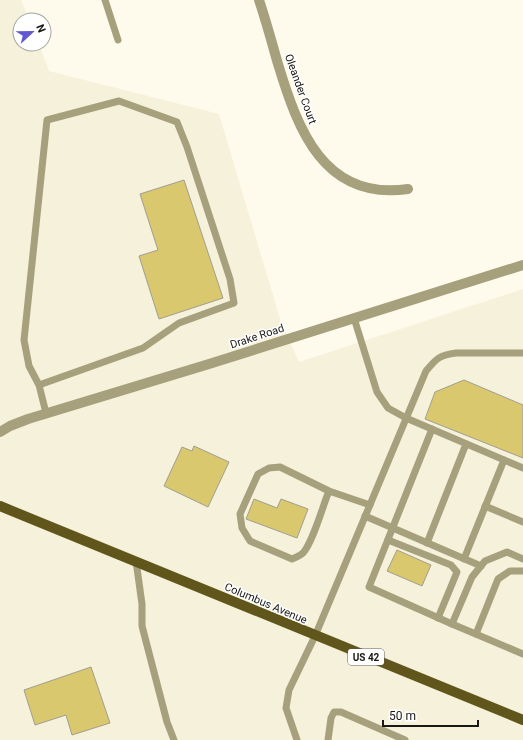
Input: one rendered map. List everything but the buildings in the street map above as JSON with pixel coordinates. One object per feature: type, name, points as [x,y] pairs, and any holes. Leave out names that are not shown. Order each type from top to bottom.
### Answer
[{"type":"main road","name":"Columbus Avenue","points":[[0,506],[523,720]]},
{"type":"street","name":"Oleander Court","points":[[259,0],[283,80],[296,117],[304,135],[314,151],[327,165],[342,177],[360,186],[378,190],[408,189]]},
{"type":"street","name":"Drake Road","points":[[0,432],[16,424],[46,413],[209,364],[523,265]]},
{"type":"lane","points":[[105,0],[118,40]]},
{"type":"lane","points":[[40,385],[143,348],[179,323],[234,303],[230,279],[187,146],[177,122],[119,101],[47,120],[24,340],[29,366],[40,385],[46,413]]},
{"type":"lane","points":[[354,318],[377,392],[388,408],[406,418],[523,468]]},
{"type":"lane","points":[[297,740],[286,708],[289,690],[315,636],[426,371],[438,357],[446,354],[523,353]]},
{"type":"lane","points":[[432,429],[369,587],[523,654]]},
{"type":"lane","points":[[427,543],[466,444]]},
{"type":"lane","points":[[464,559],[504,460]]},
{"type":"lane","points":[[329,490],[308,545],[303,553],[298,557],[292,559],[250,541],[242,528],[240,514],[258,474],[269,468],[280,467],[329,490],[370,506]]},
{"type":"lane","points":[[485,506],[523,522]]},
{"type":"lane","points":[[365,516],[481,566]]},
{"type":"lane","points":[[388,540],[451,565],[457,572],[438,618]]},
{"type":"lane","points":[[452,624],[472,577],[485,561],[507,552],[523,559]]},
{"type":"lane","points":[[136,561],[142,604],[142,626],[167,722],[174,740]]},
{"type":"lane","points":[[476,634],[498,579],[510,571],[523,571]]},
{"type":"lane","points":[[328,740],[331,718],[334,712],[341,712],[404,740]]},
{"type":"shaded area","points":[[0,0],[21,0],[26,12],[12,12],[12,52],[42,52],[49,71],[219,114],[281,322],[299,362],[523,289],[523,740],[0,740]]}]
